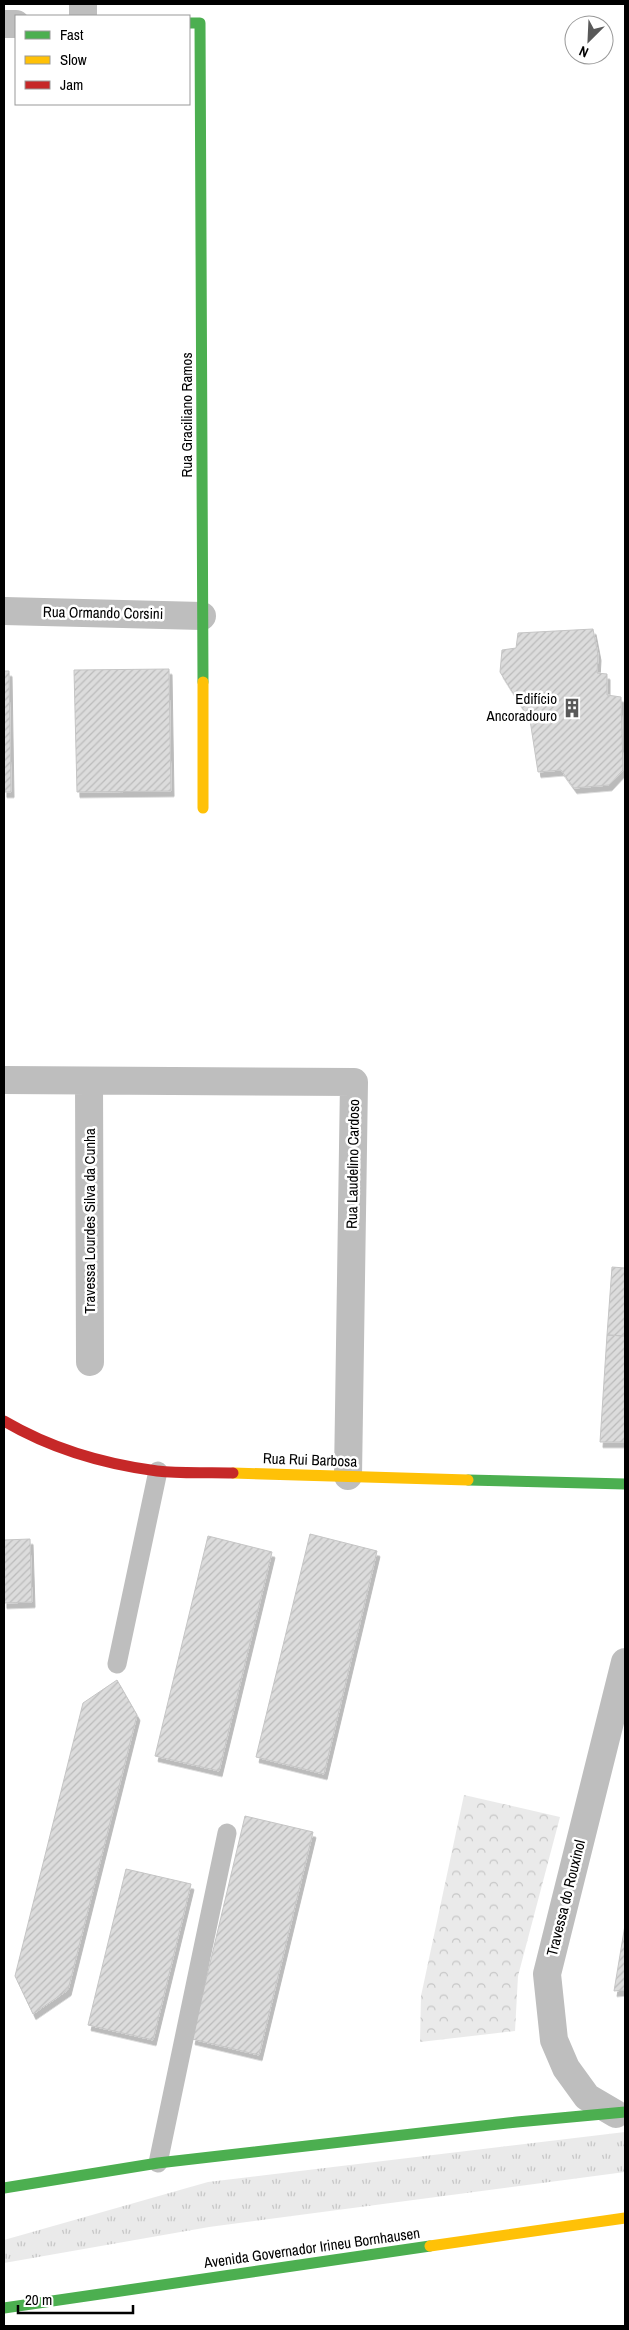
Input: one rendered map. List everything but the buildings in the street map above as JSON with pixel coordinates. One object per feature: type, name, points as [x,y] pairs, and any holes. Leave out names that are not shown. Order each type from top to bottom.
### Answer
[{"type":"main road","name":"Rua Graciliano Ramos","points":[[195,23],[203,808]]},
{"type":"main road","name":"Rua Rui Barbosa","points":[[4,1420],[16,1429],[72,1451],[115,1464],[158,1471],[625,1484]]},
{"type":"main road","points":[[4,2188],[158,2163],[517,2122],[621,2113]]},
{"type":"main road","name":"Avenida Governador Irineu Bornhausen","points":[[4,2308],[625,2218]]},
{"type":"street","name":"Rua Ormando Corsini","points":[[4,611],[202,616]]},
{"type":"street","name":"Rua Laudelino Cardoso","points":[[4,1080],[354,1082],[348,1476]]},
{"type":"street","name":"Travessa Lourdes Silva da Cunha","points":[[89,1081],[90,1362]]},
{"type":"street","name":"Travessa do Rouxinol","points":[[621,2113],[588,2097],[566,2068],[554,2040],[547,1974],[625,1662]]},
{"type":"lane","points":[[117,1664],[158,1471]]},
{"type":"lane","points":[[158,2163],[227,1833]]},
{"type":"green space","points":[[464,1795],[560,1817],[518,1976],[515,2031],[420,2042],[421,1996]]},
{"type":"green space","points":[[625,2132],[625,2172],[209,2227],[4,2263],[4,2240],[208,2182]]},
{"type":"traffic: fast","points":[[190,23],[200,23],[203,682]]},
{"type":"traffic: fast","points":[[468,1480],[625,1484]]},
{"type":"traffic: fast","points":[[4,2188],[158,2163],[517,2122],[625,2112]]},
{"type":"traffic: fast","points":[[4,2308],[430,2246]]},
{"type":"traffic: slow","points":[[203,682],[203,808]]},
{"type":"traffic: slow","points":[[233,1473],[468,1480]]},
{"type":"traffic: slow","points":[[430,2246],[625,2218]]},
{"type":"traffic: jam","points":[[4,1421],[59,1447],[117,1464],[166,1472],[233,1473]]},
{"type":"place","name":"Edifício Ancoradouro","points":[[572,708]]}]
